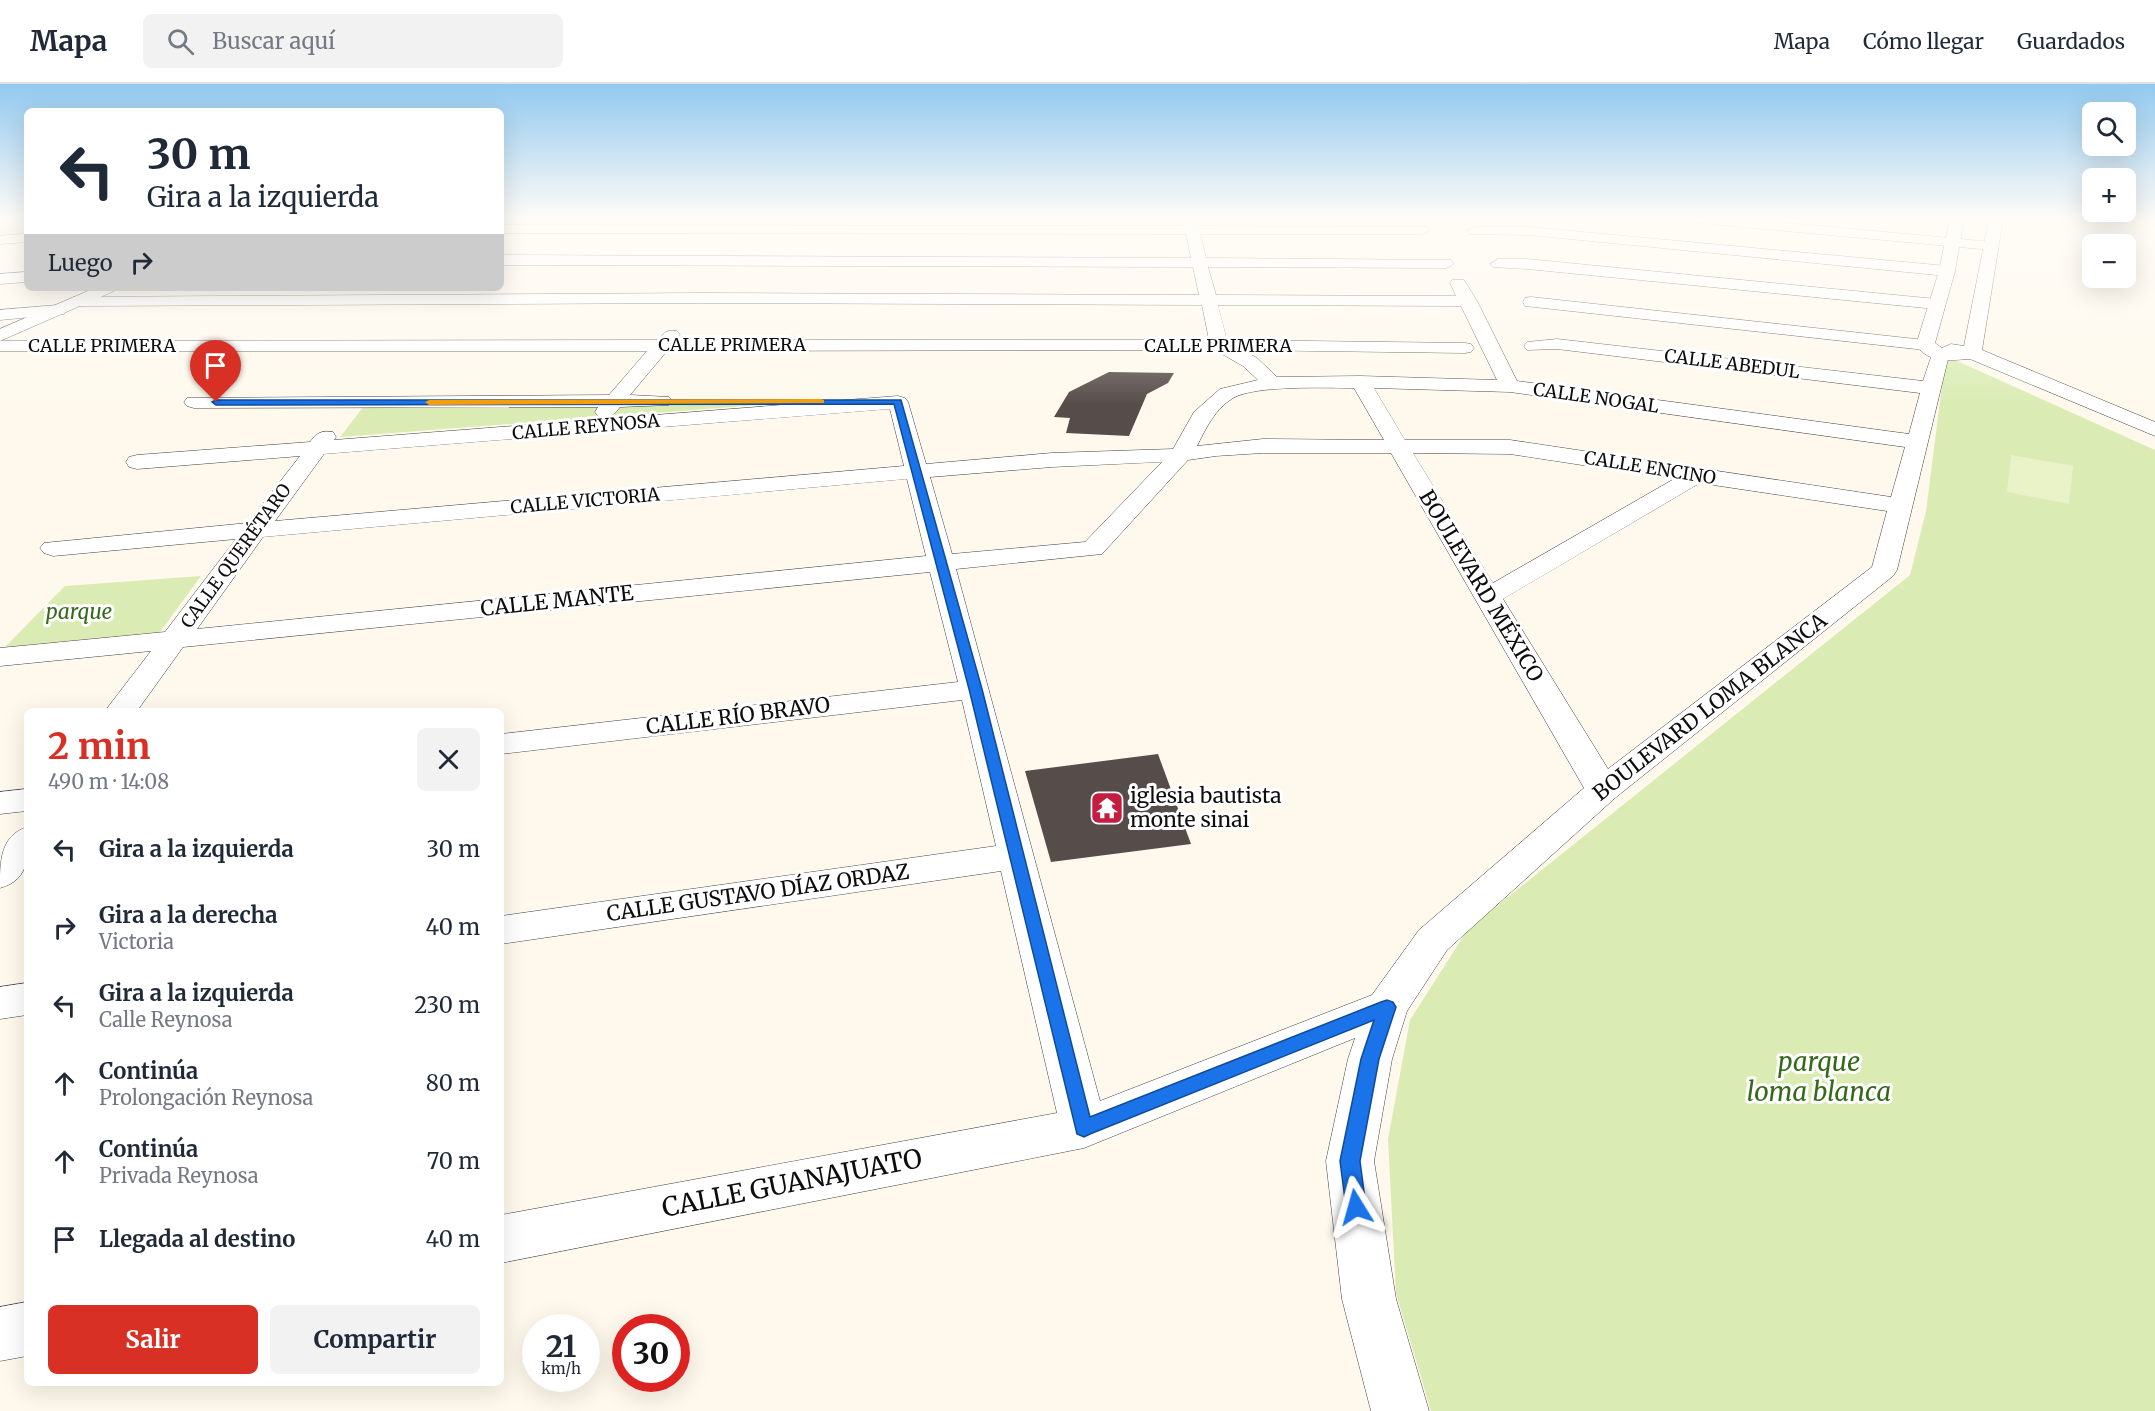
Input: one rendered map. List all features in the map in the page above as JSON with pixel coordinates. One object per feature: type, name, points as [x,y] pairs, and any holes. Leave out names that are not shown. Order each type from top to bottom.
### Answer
[{"type":"street","points":[[593,426],[717,281]]},
{"type":"street","points":[[1204,281],[1220,346]]},
{"type":"street","points":[[1243,281],[1250,305]]},
{"type":"street","points":[[1457,281],[1510,386]]},
{"type":"street","points":[[1700,281],[1936,304]]},
{"type":"street","name":"BOULEVARD LOMA BLANCA","points":[[1400,1411],[1369,1299],[1350,1161],[1370,1059],[1387,1007],[1433,940],[1603,790],[1884,570],[1931,388],[1936,304],[1944,281]]},
{"type":"street","points":[[1972,353],[1985,281]]},
{"type":"street","points":[[0,336],[101,291]]},
{"type":"street","points":[[79,301],[703,298],[1209,301],[1250,305],[1469,301]]},
{"type":"street","points":[[1531,302],[1972,353],[2155,430]]},
{"type":"street","points":[[0,315],[58,310]]},
{"type":"street","name":"CALLE PRIMERA","points":[[0,346],[663,345],[1465,348]]},
{"type":"street","name":"CALLE ABEDUL","points":[[1533,346],[1568,346],[1931,388]]},
{"type":"street","points":[[1256,347],[1272,383]]},
{"type":"street","name":"CALLE NOGAL","points":[[1181,455],[1201,416],[1227,393],[1272,383],[1360,382],[1510,386],[1917,442]]},
{"type":"street","name":"BOULEVARD MÉXICO","points":[[1360,382],[1603,790]]},
{"type":"street","name":"CALLE REYNOSA","points":[[194,402],[898,402]]},
{"type":"street","points":[[898,402],[975,689],[1084,1128]]},
{"type":"street","name":"CALLE REYNOSA","points":[[137,462],[898,402]]},
{"type":"street","name":"CALLE QUERÉTARO","points":[[123,708],[315,448],[352,403]]},
{"type":"street","name":"CALLE ENCINO","points":[[1181,455],[1216,448],[1263,446],[1510,447],[1901,506]]},
{"type":"street","name":"CALLE VICTORIA","points":[[53,548],[1052,460],[1181,455]]},
{"type":"street","name":"CALLE MANTE","points":[[0,657],[941,562],[1093,549],[1181,455]]},
{"type":"street","points":[[1488,597],[1698,475]]},
{"type":"street","name":"CALLE RÍO BRAVO","points":[[504,744],[975,689]]},
{"type":"street","points":[[0,803],[24,800]]},
{"type":"street","points":[[0,875],[24,843]]},
{"type":"street","name":"CALLE GUSTAVO DÍAZ ORDAZ","points":[[504,930],[1015,856]]},
{"type":"street","points":[[0,1003],[24,999]]},
{"type":"street","name":"CALLE GUANAJUATO","points":[[504,1238],[1084,1128],[1387,1007]]},
{"type":"street","points":[[0,1334],[24,1330]]},
{"type":"green space","name":"parque loma blanca","points":[[1955,360],[2155,450],[2155,1411],[1431,1411],[1396,1293],[1388,1139],[1410,1020],[1468,929],[1910,575],[1926,511],[1945,362]]},
{"type":"green space","points":[[772,404],[340,437],[364,406]]},
{"type":"green space","points":[[2011,455],[2073,466],[2069,504],[2007,492]]},
{"type":"green space","name":"parque","points":[[201,576],[160,632],[5,647],[65,586]]},
{"type":"building","points":[[1109,372],[1174,373],[1168,383],[1147,394],[1129,436],[1066,433],[1070,418],[1054,417],[1069,392]]},
{"type":"building","name":"iglesia bautista monte sinai","points":[[1158,754],[1191,844],[1051,862],[1025,771]]},
{"type":"slow traffic","points":[[429,402],[821,402]]},
{"type":"place","name":"iglesia bautista monte sinai","points":[[1107,808]]},
{"type":"route","points":[[216,402],[898,402],[975,689],[1084,1128],[1387,1007],[1370,1059],[1350,1161],[1356,1207]]}]
